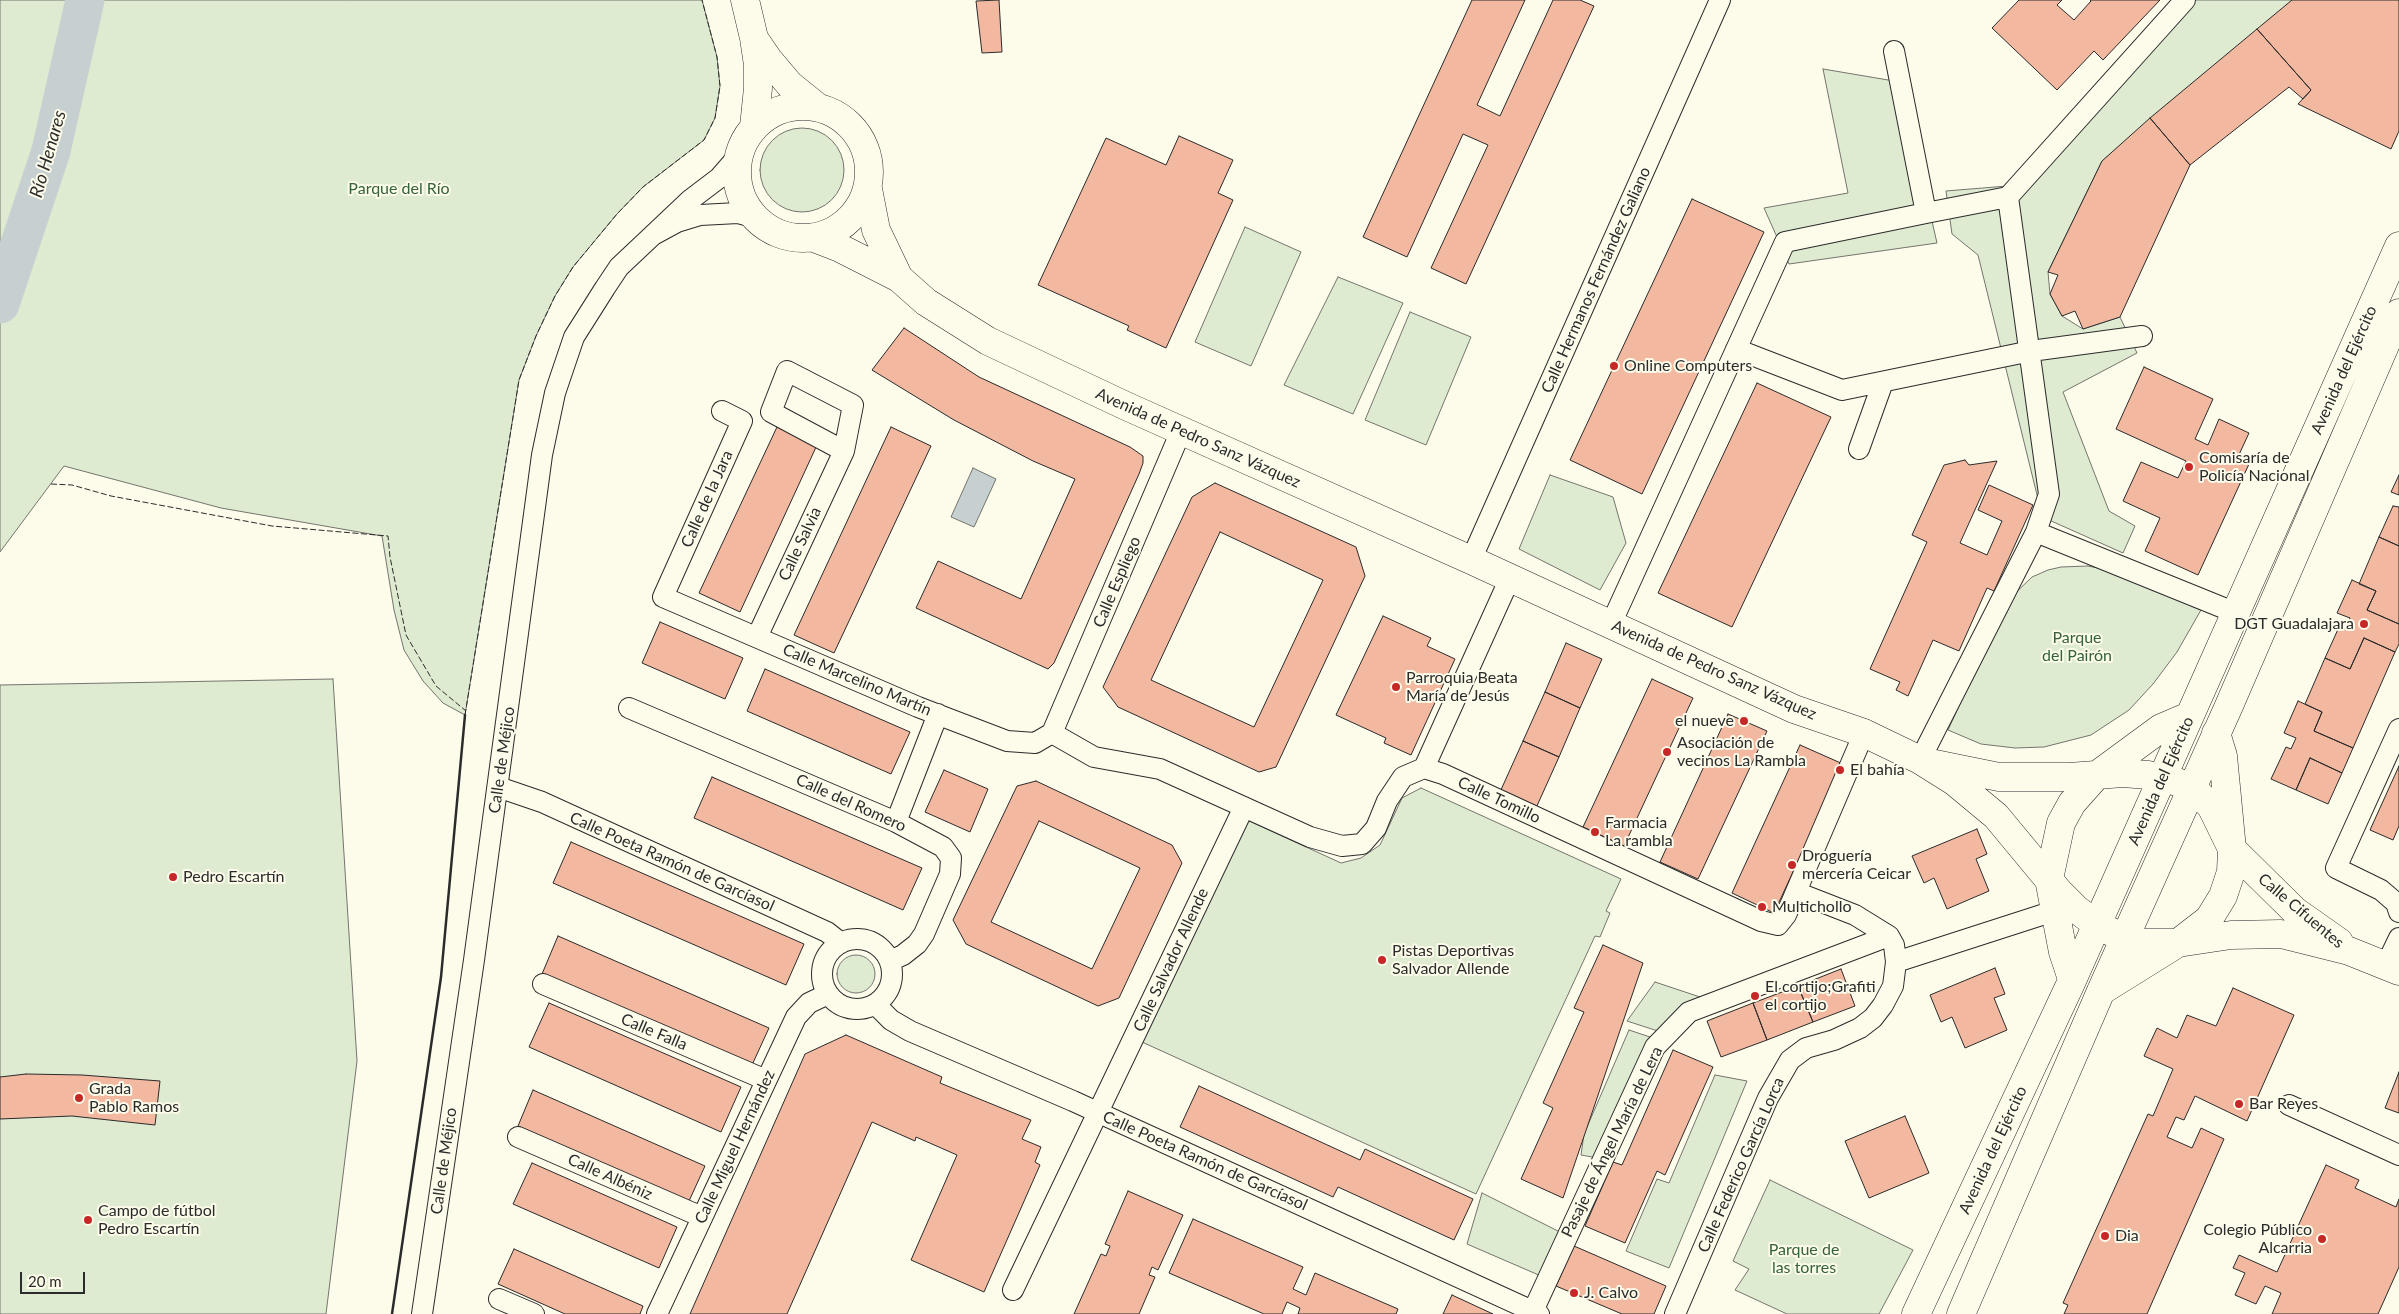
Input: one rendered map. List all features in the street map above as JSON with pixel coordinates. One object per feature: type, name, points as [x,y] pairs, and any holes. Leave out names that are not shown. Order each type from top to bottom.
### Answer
[{"type":"street","points":[[744,0],[754,38],[758,88],[754,127]]},
{"type":"street","name":"Calle Hermanos Fernández Galiano","points":[[1471,560],[1720,0]]},
{"type":"street","points":[[1610,624],[1784,242],[2008,196],[2186,0]]},
{"type":"street","points":[[754,38],[768,59],[790,84],[816,106]]},
{"type":"street","points":[[1894,50],[1926,213]]},
{"type":"street","points":[[816,106],[831,111],[844,119],[864,143],[869,158],[868,189],[862,204],[842,226],[814,238],[797,238],[781,235],[766,227],[754,217],[744,203],[738,188],[737,171],[739,155],[754,127],[764,118],[789,107],[816,106]]},
{"type":"street","name":"Calle de Méjico","points":[[422,1314],[498,787],[542,455],[555,393],[574,337],[619,267],[690,200],[719,178],[739,155]]},
{"type":"street","name":"Avenida de Pedro Sanz Vázquez","points":[[868,189],[876,230],[899,278]]},
{"type":"street","points":[[1920,760],[2036,532],[2049,494],[2031,352],[2008,196]]},
{"type":"street","name":"Calle de Méjico","points":[[653,235],[678,222],[700,215],[738,213],[754,217]]},
{"type":"street","name":"Avenida de Pedro Sanz Vázquez","points":[[814,238],[840,248],[899,278],[926,302],[988,340],[1181,431],[1471,560],[1794,709],[1864,733],[1920,760],[1955,782],[1996,816],[2066,900],[2096,924]]},
{"type":"street","name":"Avenida del Ejército","points":[[1916,1314],[2163,779],[2189,716],[2399,246]]},
{"type":"street","name":"Avenida del Ejército","points":[[1960,1314],[2399,313]]},
{"type":"street","points":[[1736,349],[1842,390],[2031,352],[2142,336]]},
{"type":"street","points":[[1859,449],[1883,382]]},
{"type":"street","name":"Calle de la Jara","points":[[663,597],[742,421],[722,411]]},
{"type":"street","name":"Calle Espliego","points":[[1052,734],[1181,431]]},
{"type":"street","name":"Calle Salvia","points":[[757,637],[844,451]]},
{"type":"street","points":[[2036,532],[2236,613]]},
{"type":"street","points":[[1052,734],[1094,756],[1160,769],[1310,837],[1342,846],[1362,844],[1376,828],[1387,801],[1403,777],[1424,768],[1510,578]]},
{"type":"street","name":"Calle Marcelino Martín","points":[[663,597],[938,714],[1007,741],[1035,742],[1052,734]]},
{"type":"street","name":"Calle del Romero","points":[[629,708],[896,822],[942,847],[951,858],[950,874],[924,934],[917,944],[903,955],[890,961]]},
{"type":"street","points":[[896,822],[938,714]]},
{"type":"street","points":[[2072,979],[2063,952],[2049,879],[2061,823],[2072,803],[2097,775],[2161,728],[2189,716]]},
{"type":"street","points":[[2399,729],[2336,868],[2381,890],[2396,903],[2399,912]]},
{"type":"street","name":"Calle Tomillo","points":[[1424,768],[1444,774],[1761,921],[1778,925],[1786,915],[1864,733]]},
{"type":"street","points":[[2101,991],[2178,943],[2209,919],[2222,896],[2231,872],[2232,849],[2223,756],[2216,733]]},
{"type":"street","name":"Avenida de Pedro Sanz Vázquez","points":[[1920,760],[1998,777],[2123,773],[2163,779],[2192,788]]},
{"type":"street","name":"Calle Poeta Ramón de Garcíasol","points":[[498,787],[560,810],[827,932],[842,943]]},
{"type":"street","points":[[2192,788],[2211,806],[2217,815],[2232,849]]},
{"type":"street","name":"Calle Salvador Allende","points":[[1013,1290],[1244,807]]},
{"type":"street","name":"Calle Cifuentes","points":[[2232,849],[2295,910],[2350,951]]},
{"type":"street","points":[[1796,892],[1855,915],[1889,936]]},
{"type":"street","points":[[1896,962],[2054,911]]},
{"type":"street","name":"Calle Cifuentes","points":[[2096,924],[2125,939],[2145,943],[2178,943],[2232,935],[2281,934],[2350,951],[2392,968]]},
{"type":"street","name":"Calle Federico García Lorca","points":[[1675,1314],[1768,1098],[1790,1060],[1806,1048],[1834,1040],[1860,1028],[1873,1018],[1884,1005],[1893,986],[1896,962],[1894,945],[1889,936]]},
{"type":"street","name":"Pasaje de Ángel María de Lera","points":[[1536,1312],[1655,1046],[1689,1012],[1889,936]]},
{"type":"street","points":[[2392,968],[2399,938]]},
{"type":"street","points":[[851,940],[869,941],[885,952],[890,961],[892,969],[890,986],[882,1000],[865,1008],[849,1008],[835,1001],[828,994],[822,975],[824,965],[827,956],[842,943],[851,940]]},
{"type":"street","name":"Calle Falla","points":[[542,984],[766,1080]]},
{"type":"street","name":"Calle Miguel Hernández","points":[[657,1314],[766,1080],[802,1009],[809,1003],[828,994]]},
{"type":"street","name":"Calle Poeta Ramón de Garcíasol","points":[[874,1004],[892,1020],[910,1031],[1099,1113],[1536,1312]]},
{"type":"street","points":[[2289,1105],[2399,1155]]},
{"type":"street","name":"Calle Albéniz","points":[[518,1137],[702,1217]]},
{"type":"street","points":[[499,1299],[534,1314]]},
{"type":"green space","name":"Parque del Río","points":[[0,0],[702,0],[717,57],[720,86],[715,118],[704,140],[643,187],[617,214],[573,267],[555,296],[536,336],[519,380],[465,715],[443,703],[423,681],[404,650],[394,610],[382,536],[221,508],[64,466],[0,552]]},
{"type":"green space","points":[[2178,0],[2293,0],[2102,161],[2048,272],[2050,294],[2062,316],[2083,329],[2120,317],[2137,353],[2063,392],[2109,511],[2135,526],[2123,553],[2049,520],[2039,503],[1978,255],[1952,234],[1946,191],[2007,186]]},
{"type":"green space","points":[[1823,69],[1900,82],[1937,243],[1789,264],[1764,208],[1848,193]]},
{"type":"green space","points":[[802,128],[825,135],[837,147],[844,170],[837,193],[825,205],[802,212],[779,205],[767,193],[760,170],[767,147],[779,135]]},
{"type":"green space","points":[[1245,227],[1301,252],[1251,366],[1195,342]]},
{"type":"green space","points":[[1338,277],[1403,303],[1353,414],[1284,385]]},
{"type":"green space","points":[[1410,312],[1471,337],[1426,445],[1365,420]]},
{"type":"green space","points":[[1550,475],[1613,497],[1626,543],[1600,590],[1519,549]]},
{"type":"green space","name":"Parque del Pairón","points":[[2088,566],[2113,571],[2201,610],[2177,652],[2153,684],[2129,710],[2091,735],[2044,747],[2015,748],[1981,744],[1948,730],[2007,601],[2032,577],[2048,570],[2061,567]]},
{"type":"green space","name":"Pedro Escartín","points":[[333,679],[357,1061],[326,1314],[0,1314],[0,685]]},
{"type":"green space","name":"Pistas Deportivas Salvador Allende","points":[[1421,788],[1621,879],[1606,911],[1610,913],[1600,937],[1595,936],[1476,1194],[1142,1042],[1245,819],[1341,863],[1361,858],[1380,845],[1402,798]]},
{"type":"green space","points":[[856,955],[869,961],[875,974],[869,987],[856,993],[843,987],[837,974],[843,961]]},
{"type":"green space","points":[[1655,982],[1700,997],[1667,1034],[1627,1021]]},
{"type":"green space","points":[[1629,1030],[1656,1039],[1598,1158],[1581,1155],[1584,1134]]},
{"type":"green space","points":[[1715,1075],[1747,1081],[1669,1268],[1626,1251],[1657,1179],[1669,1183]]},
{"type":"green space","name":"Parque de las torres","points":[[1770,1180],[1913,1250],[1879,1314],[1787,1314],[1735,1290],[1749,1269],[1733,1261]]},
{"type":"green space","points":[[1482,1193],[1562,1233],[1541,1276],[1467,1244]]},
{"type":"shaded area","points":[[973,468],[996,479],[974,527],[951,517]]},
{"type":"building","points":[[999,0],[1002,52],[982,53],[976,1]]},
{"type":"building","points":[[1472,0],[1525,0],[1477,105],[1500,116],[1553,0],[1580,0],[1594,6],[1466,284],[1431,268],[1488,145],[1463,134],[1407,257],[1363,237]]},
{"type":"building","points":[[2019,0],[2062,0],[2057,5],[2074,20],[2090,0],[2160,0],[2103,60],[2094,51],[2057,90],[1992,28]]},
{"type":"building","points":[[2292,0],[2399,0],[2399,131],[2391,149],[2298,104],[2311,90],[2257,29]]},
{"type":"building","points":[[2257,29],[2311,90],[2303,99],[2289,87],[2190,165],[2150,118]]},
{"type":"building","points":[[2150,118],[2190,165],[2120,317],[2083,329],[2075,311],[2062,316],[2050,294],[2058,275],[2048,272],[2102,161]]},
{"type":"building","points":[[1179,136],[1233,160],[1218,193],[1233,200],[1166,348],[1127,330],[1129,326],[1038,285],[1106,138],[1166,165]]},
{"type":"building","points":[[1692,199],[1764,232],[1642,494],[1570,460]]},
{"type":"building","points":[[904,328],[979,377],[1130,447],[1143,456],[1143,463],[1139,474],[1054,663],[1048,669],[916,608],[938,561],[1021,599],[1075,479],[1033,461],[954,420],[872,370]]},
{"type":"building","points":[[2144,367],[2213,399],[2195,439],[2208,445],[2219,419],[2249,433],[2237,459],[2249,464],[2198,575],[2145,551],[2160,518],[2123,501],[2141,462],[2178,478],[2186,461],[2116,429]]},
{"type":"building","points":[[1757,383],[1831,417],[1732,627],[1658,593]]},
{"type":"building","points":[[777,427],[817,445],[740,612],[699,593]]},
{"type":"building","points":[[891,427],[931,446],[834,653],[794,635]]},
{"type":"building","points":[[1965,460],[1969,465],[1997,461],[1960,543],[1987,555],[2002,521],[1978,510],[1989,485],[2033,505],[1994,591],[1987,588],[1959,651],[1933,640],[1908,696],[1896,690],[1900,682],[1870,669],[1927,542],[1912,535],[1944,465]]},
{"type":"building","points":[[2399,475],[2399,495],[2391,492]]},
{"type":"building","points":[[1215,483],[1356,547],[1365,576],[1276,767],[1259,772],[1118,707],[1103,687],[1192,497]],"holes":[[[1220,532],[1323,580],[1254,727],[1151,680]]]},
{"type":"building","points":[[2393,506],[2399,507],[2399,546],[2379,537]]},
{"type":"building","points":[[2379,537],[2399,546],[2399,624],[2367,610],[2376,591],[2359,584]]},
{"type":"building","points":[[2352,580],[2376,591],[2367,610],[2399,624],[2399,644],[2395,652],[2364,638],[2350,669],[2325,658],[2339,627],[2345,629],[2350,618],[2337,613]]},
{"type":"building","name":"Parroquia Beata María de Jesús","points":[[1383,616],[1431,638],[1427,646],[1455,659],[1411,755],[1384,743],[1386,738],[1336,715]]},
{"type":"building","points":[[660,622],[743,658],[725,699],[642,663]]},
{"type":"building","points":[[2364,638],[2395,652],[2353,748],[2314,731],[2322,712],[2305,704],[2325,658],[2350,669]]},
{"type":"building","points":[[1566,643],[1602,659],[1580,708],[1545,692]]},
{"type":"building","points":[[765,669],[910,732],[891,774],[747,711]]},
{"type":"building","points":[[1652,679],[1693,698],[1624,846],[1583,827]]},
{"type":"building","points":[[1545,692],[1580,708],[1559,757],[1523,741]]},
{"type":"building","points":[[2298,701],[2322,712],[2314,731],[2353,748],[2342,773],[2310,758],[2296,790],[2271,779],[2286,747],[2291,749],[2296,738],[2284,733]]},
{"type":"building","points":[[1728,714],[1767,731],[1698,879],[1660,862]]},
{"type":"building","points":[[1523,741],[1559,757],[1536,808],[1500,792]]},
{"type":"building","points":[[1800,745],[1843,764],[1774,913],[1732,893]]},
{"type":"building","points":[[2310,758],[2342,773],[2328,804],[2296,790]]},
{"type":"building","points":[[2399,766],[2399,826],[2393,840],[2370,830]]},
{"type":"building","points":[[944,770],[988,789],[970,832],[925,812]]},
{"type":"building","points":[[712,777],[922,868],[903,910],[694,818]]},
{"type":"building","points":[[1036,781],[1172,845],[1182,863],[1119,998],[1098,1006],[966,944],[953,920],[1017,786]],"holes":[[[1039,821],[1140,868],[1092,969],[991,922]]]},
{"type":"building","points":[[1977,829],[1987,854],[1976,859],[1989,891],[1947,909],[1934,878],[1924,883],[1912,856]]},
{"type":"building","points":[[571,842],[804,944],[786,985],[553,883]]},
{"type":"building","points":[[558,936],[769,1028],[752,1065],[542,974]]},
{"type":"building","points":[[1603,945],[1643,963],[1563,1198],[1521,1179],[1553,1108],[1543,1103],[1584,1012],[1574,1008]]},
{"type":"building","points":[[1995,968],[2005,994],[1994,998],[2007,1030],[1965,1048],[1952,1017],[1941,1022],[1930,995]]},
{"type":"building","points":[[1841,969],[1855,1006],[1813,1022],[1798,986]]},
{"type":"building","points":[[1798,986],[1813,1022],[1767,1040],[1753,1003]]},
{"type":"building","points":[[2233,988],[2294,1015],[2247,1121],[2195,1096],[2184,1120],[2176,1117],[2167,1137],[2192,1148],[2201,1128],[2224,1139],[2147,1314],[2064,1314],[2068,1305],[2063,1303],[2148,1114],[2153,1116],[2173,1069],[2144,1056],[2157,1028],[2177,1038],[2187,1015],[2216,1026]]},
{"type":"building","points":[[549,1003],[741,1087],[721,1132],[529,1047]]},
{"type":"building","points":[[1753,1003],[1767,1040],[1721,1057],[1707,1021]]},
{"type":"building","points":[[846,1035],[942,1077],[940,1083],[1031,1120],[1022,1139],[1041,1147],[1035,1162],[1040,1165],[984,1292],[911,1260],[957,1155],[916,1137],[915,1141],[872,1122],[787,1314],[690,1314],[805,1054]]},
{"type":"building","points":[[1673,1050],[1713,1067],[1665,1175],[1657,1171],[1625,1243],[1585,1226],[1613,1162],[1622,1165]]},
{"type":"building","points":[[2399,1072],[2399,1113],[2385,1108]]},
{"type":"building","name":"Grada Pablo Ramos","points":[[26,1074],[82,1075],[160,1081],[155,1125],[72,1116],[0,1119],[0,1077]]},
{"type":"building","points":[[1199,1086],[1360,1160],[1365,1149],[1473,1199],[1454,1240],[1338,1187],[1333,1197],[1180,1127]]},
{"type":"building","points":[[533,1090],[705,1166],[689,1201],[518,1126]]},
{"type":"building","points":[[1905,1116],[1929,1173],[1869,1198],[1845,1141]]},
{"type":"building","points":[[532,1163],[677,1227],[659,1268],[513,1204]]},
{"type":"building","points":[[2326,1165],[2359,1180],[2355,1188],[2396,1207],[2399,1199],[2399,1267],[2378,1314],[2272,1314],[2281,1293],[2265,1286],[2256,1304],[2235,1295],[2245,1273],[2233,1268],[2239,1255],[2277,1272]]},
{"type":"building","points":[[1128,1191],[1183,1215],[1158,1270],[1152,1267],[1149,1275],[1155,1277],[1139,1314],[1074,1314],[1101,1254],[1106,1256],[1110,1246],[1105,1244]]},
{"type":"building","points":[[1193,1219],[1303,1267],[1293,1289],[1306,1295],[1315,1273],[1398,1309],[1396,1314],[1298,1314],[1300,1308],[1287,1302],[1282,1314],[1264,1314],[1169,1273]]},
{"type":"building","points":[[1574,1246],[1666,1286],[1654,1314],[1622,1314],[1556,1286]]},
{"type":"building","points":[[514,1249],[643,1306],[640,1314],[565,1314],[498,1284]]},
{"type":"building","points":[[1452,1295],[1493,1314],[1443,1314]]},
{"type":"waterway","name":"Río Henares","points":[[0,304],[51,151],[85,0]]},
{"type":"fence","points":[[465,715],[519,380],[536,336],[555,296],[573,267],[617,214],[643,187],[704,140],[715,118],[720,86],[717,57],[702,0]]},
{"type":"fence","points":[[51,484],[72,485],[111,496],[272,526],[388,536],[390,557],[406,635],[436,686],[466,711]]},
{"type":"wall","points":[[392,1314],[441,977],[465,715]]},
{"type":"place","name":"Online Computers","points":[[1614,366]]},
{"type":"place","name":"Comisaría de Policía Nacional","points":[[2189,467]]},
{"type":"place","name":"DGT Guadalajara","points":[[2364,624]]},
{"type":"place","name":"Parroquia Beata María de Jesús","points":[[1396,687]]},
{"type":"place","name":"el nueve","points":[[1744,721]]},
{"type":"place","name":"Asociación de vecinos La Rambla","points":[[1667,752]]},
{"type":"place","name":"El bahía","points":[[1840,770]]},
{"type":"place","name":"Farmacia La rambla","points":[[1595,832]]},
{"type":"place","name":"Droguería mercería Ceicar","points":[[1792,865]]},
{"type":"place","name":"Pedro Escartín","points":[[173,877]]},
{"type":"place","name":"Multichollo","points":[[1762,907]]},
{"type":"place","name":"Pistas Deportivas Salvador Allende","points":[[1382,960]]},
{"type":"place","name":"El cortijo;Grafiti el cortijo","points":[[1755,996]]},
{"type":"place","name":"Grada Pablo Ramos","points":[[79,1098]]},
{"type":"place","name":"Bar Reyes","points":[[2239,1104]]},
{"type":"place","name":"Campo de fútbol Pedro Escartín","points":[[88,1220]]},
{"type":"place","name":"Dia","points":[[2105,1236]]},
{"type":"place","name":"Colegio Público Alcarria","points":[[2322,1239]]},
{"type":"place","name":"J. Calvo","points":[[1574,1293]]}]
